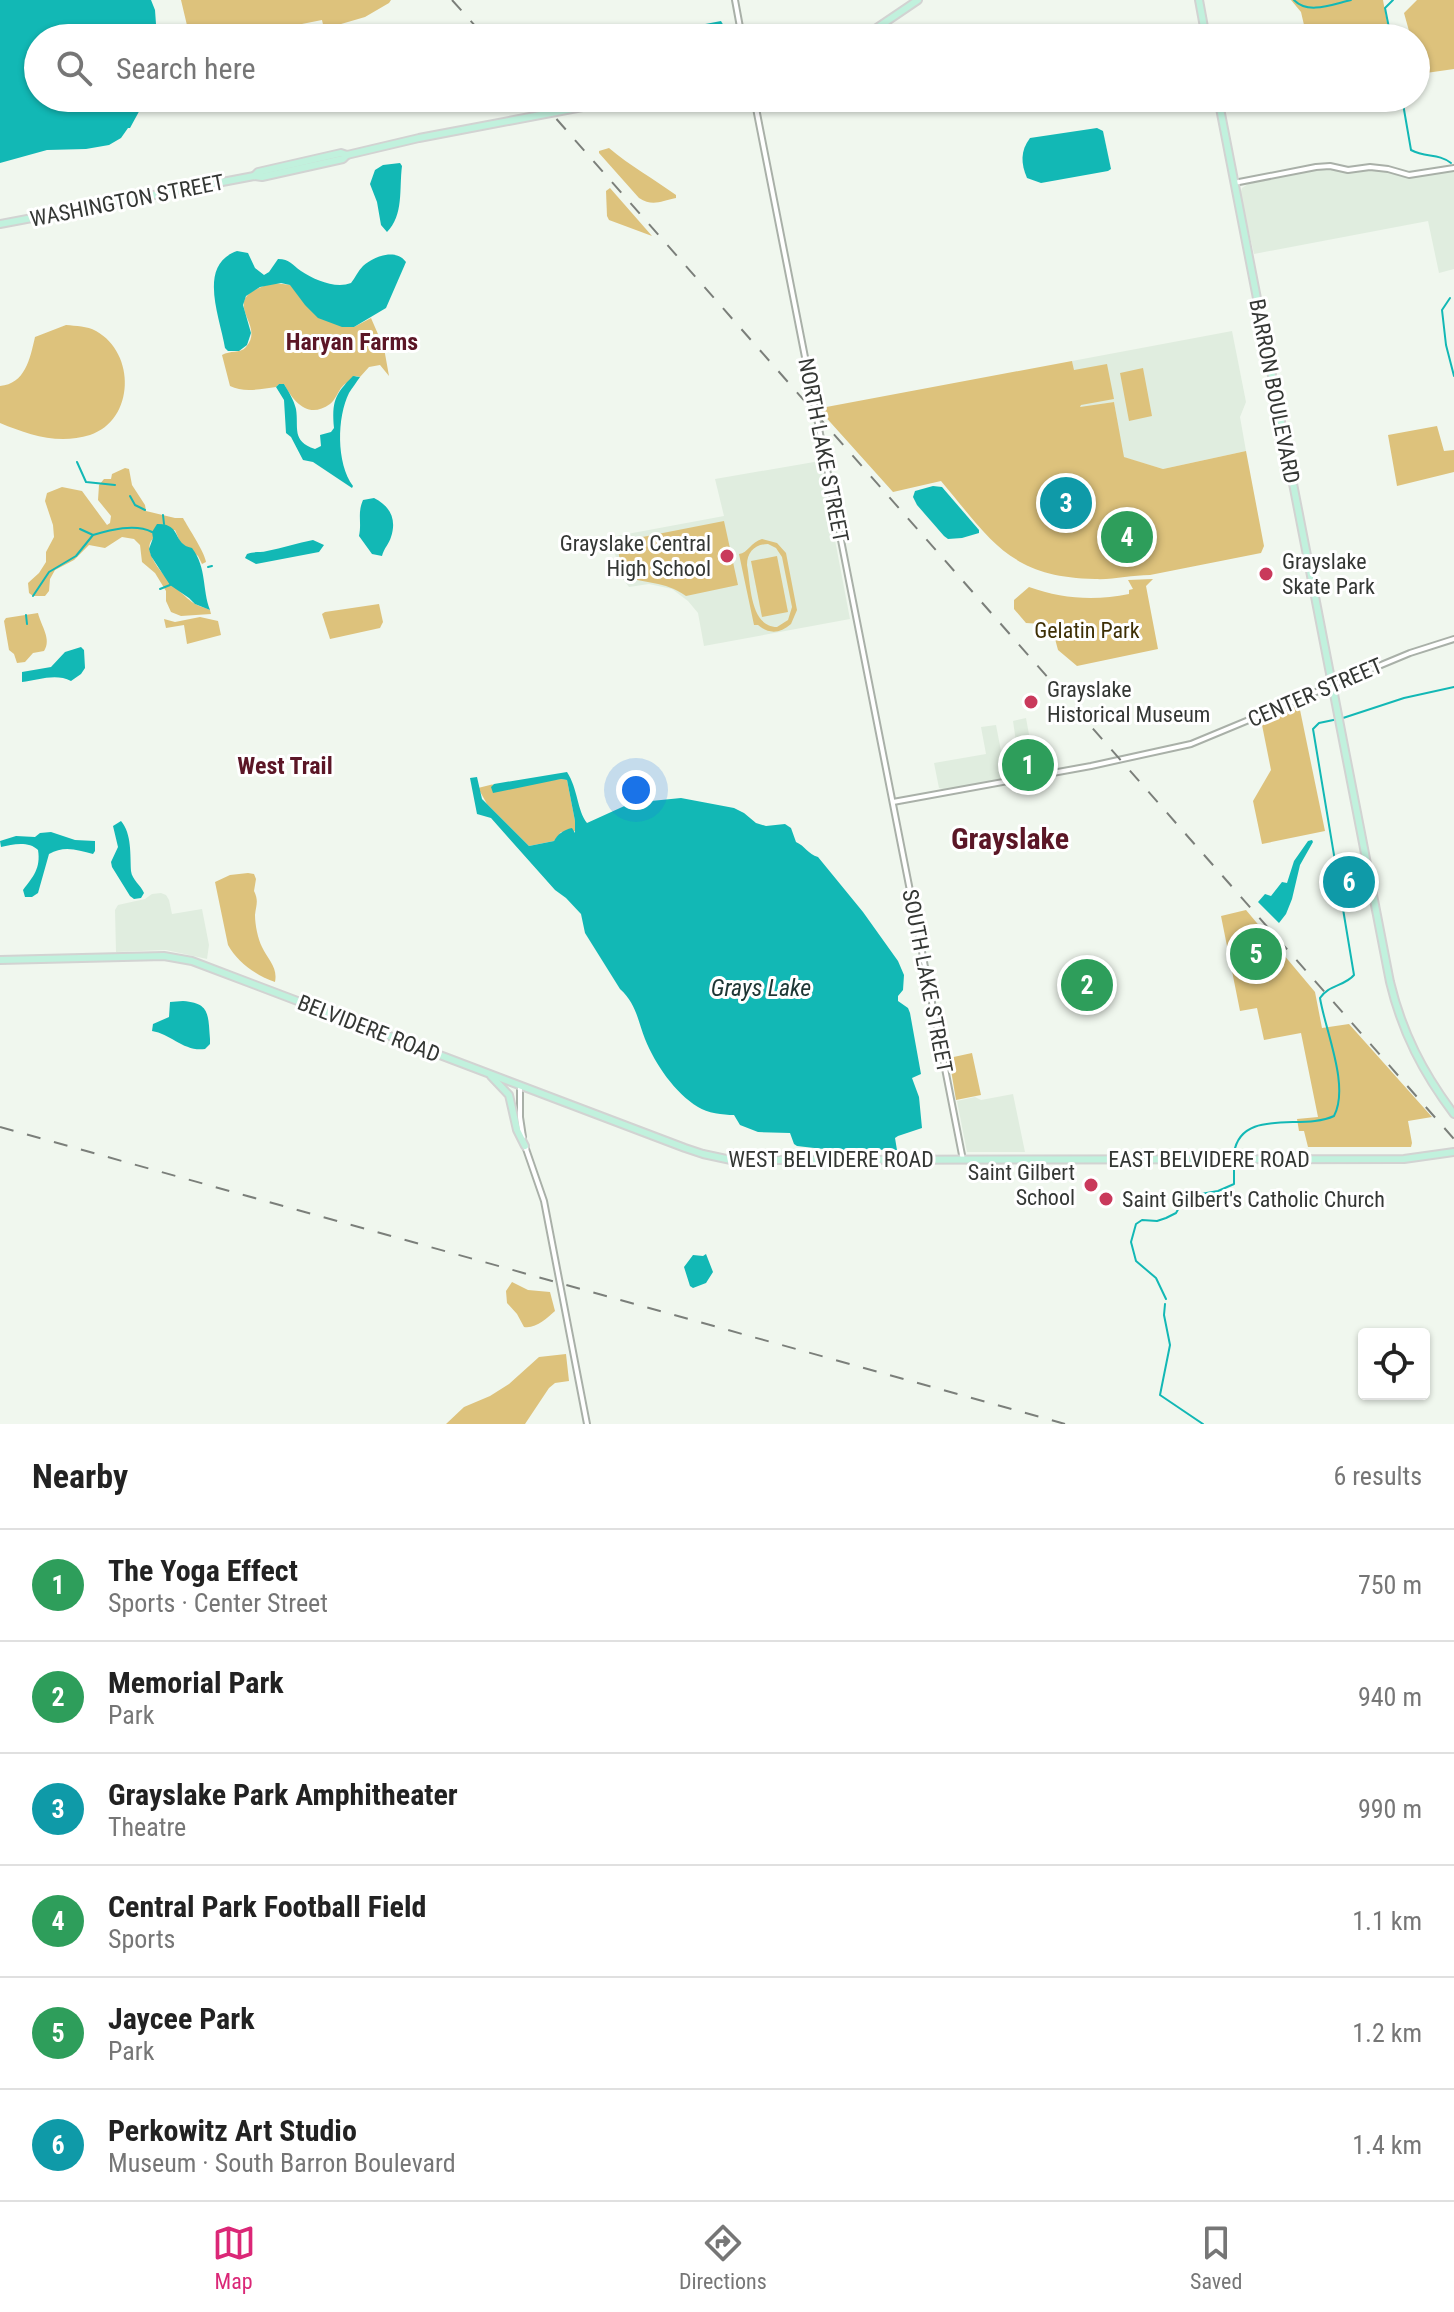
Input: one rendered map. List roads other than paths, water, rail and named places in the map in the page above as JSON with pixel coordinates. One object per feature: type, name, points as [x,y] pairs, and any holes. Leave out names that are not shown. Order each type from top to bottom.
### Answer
[{"type":"main road","points":[[883,24],[918,0]]},
{"type":"main road","points":[[1199,0],[1203,24]]},
{"type":"main road","name":"WASHINGTON STREET","points":[[0,224],[254,176],[258,172],[341,153],[347,155],[556,112]]},
{"type":"main road","name":"BARRON BOULEVARD","points":[[1221,112],[1394,1001],[1414,1052],[1431,1084],[1454,1114]]},
{"type":"main road","name":"BELVIDERE ROAD","points":[[0,960],[178,957],[520,1085]]},
{"type":"main road","points":[[488,1073],[509,1095],[517,1130],[525,1146]]},
{"type":"main road","name":"WEST BELVIDERE ROAD","points":[[520,1085],[685,1148],[731,1160],[963,1160]]},
{"type":"main road","name":"EAST BELVIDERE ROAD","points":[[963,1160],[1404,1159],[1454,1152]]},
{"type":"street","points":[[735,0],[739,24]]},
{"type":"street","name":"NORTH LAKE STREET","points":[[757,112],[893,802]]},
{"type":"street","points":[[1234,183],[1330,166],[1348,170],[1370,167],[1388,169],[1409,175],[1454,168]]},
{"type":"street","name":"CENTER STREET","points":[[893,802],[1175,749],[1410,653],[1454,639]]},
{"type":"street","name":"SOUTH LAKE STREET","points":[[893,802],[963,1160]]},
{"type":"street","points":[[520,1085],[520,1117],[525,1146],[544,1201],[587,1424]]},
{"type":"water","points":[[0,0],[151,0],[156,24],[24,24],[24,112],[139,112],[121,138],[109,145],[47,150],[0,163]]},
{"type":"water","points":[[1097,128],[1103,131],[1111,169],[1041,183],[1027,178],[1022,158],[1030,138]]},
{"type":"water","points":[[400,163],[400,201],[396,218],[387,232],[381,225],[370,184],[375,170],[383,165]]},
{"type":"water","points":[[237,251],[248,253],[255,268],[264,275],[278,259],[282,259],[312,278],[339,285],[351,283],[363,266],[373,259],[391,254],[406,262],[386,308],[354,327],[342,327],[318,318],[290,285],[281,283],[260,287],[246,296],[243,305],[251,333],[247,345],[239,351],[228,351],[216,307],[214,280],[225,258]]},
{"type":"water","points":[[353,376],[360,377],[345,403],[340,440],[352,488],[313,462],[303,460],[286,433],[284,400],[276,387],[284,384],[295,406],[299,438],[315,449],[321,446],[320,435],[334,428],[336,399]]},
{"type":"water","points":[[942,487],[979,533],[962,538],[948,539],[944,536],[913,497],[915,491]]},
{"type":"water","points":[[374,498],[388,509],[392,519],[393,530],[382,556],[372,554],[359,536],[363,500]]},
{"type":"water","points":[[157,524],[174,530],[197,556],[210,610],[195,604],[170,585],[151,556],[152,532]]},
{"type":"water","points":[[313,540],[324,545],[319,552],[256,564],[245,558],[250,553]]},
{"type":"water","points":[[81,647],[85,668],[71,681],[53,677],[22,682],[22,672],[51,667],[65,652]]},
{"type":"water","name":"Grays Lake","points":[[567,772],[587,823],[631,803],[681,798],[734,808],[766,826],[785,824],[791,828],[796,842],[818,857],[898,961],[904,975],[898,1001],[910,1013],[921,1074],[912,1078],[919,1097],[922,1128],[895,1138],[897,1150],[850,1151],[797,1146],[790,1133],[758,1132],[740,1125],[734,1115],[706,1111],[681,1094],[654,1058],[633,1006],[585,933],[581,914],[555,890],[491,818],[477,814],[470,778],[477,777],[482,799],[529,846],[554,841],[572,828],[575,833],[567,780],[493,793],[491,787]]},
{"type":"water","points":[[121,821],[129,838],[132,874],[144,893],[141,898],[130,896],[112,867],[118,847],[113,826]]},
{"type":"water","points":[[51,832],[75,840],[95,841],[95,851],[93,854],[66,849],[49,854],[38,893],[25,897],[23,890],[37,867],[38,850],[26,844],[1,847],[0,841]]},
{"type":"water","points":[[1312,840],[1300,865],[1292,899],[1279,923],[1258,902],[1265,894],[1271,896],[1282,882],[1287,883],[1294,861]]},
{"type":"water","points":[[170,1002],[198,1004],[206,1011],[210,1044],[205,1049],[191,1048],[152,1031],[153,1024],[169,1017]]},
{"type":"water","points":[[706,1254],[713,1272],[706,1283],[693,1288],[684,1267],[693,1255]]},
{"type":"waterway","points":[[1294,0],[1313,8],[1351,0]]},
{"type":"waterway","points":[[1388,24],[1385,8],[1393,0]]},
{"type":"waterway","points":[[1404,112],[1411,150],[1451,163]]},
{"type":"waterway","points":[[1450,298],[1442,310],[1454,376]]},
{"type":"waterway","points":[[77,462],[86,482],[115,485]]},
{"type":"waterway","points":[[130,496],[135,505],[145,510]]},
{"type":"waterway","points":[[163,515],[164,524]]},
{"type":"waterway","points":[[33,596],[49,572],[76,556],[93,535],[130,528],[152,532]]},
{"type":"waterway","points":[[80,529],[93,535]]},
{"type":"waterway","points":[[208,567],[212,566]]},
{"type":"waterway","points":[[160,589],[170,585]]},
{"type":"waterway","points":[[26,615],[27,624]]},
{"type":"waterway","points":[[1234,1153],[1239,1139],[1248,1130],[1275,1123],[1321,1120],[1334,1116],[1338,1104],[1338,1074],[1320,998],[1327,990],[1354,975],[1313,729],[1319,723],[1454,687]]},
{"type":"waterway","points":[[1166,1299],[1156,1278],[1136,1261],[1131,1242],[1136,1224],[1142,1220],[1166,1218],[1195,1195],[1234,1184],[1234,1168]]},
{"type":"waterway","points":[[1165,1304],[1170,1345],[1160,1395],[1203,1424]]},
{"type":"railway","points":[[452,0],[473,24]]},
{"type":"railway","points":[[550,112],[1454,1139]]},
{"type":"railway","points":[[0,1127],[1065,1424]]},
{"type":"place","name":"Grayslake Park Amphitheater","points":[[1066,503]]},
{"type":"place","name":"Central Park Football Field","points":[[1127,537]]},
{"type":"place","name":"Grayslake Central High School","points":[[727,556]]},
{"type":"place","name":"Grayslake Skate Park","points":[[1266,574]]},
{"type":"place","name":"Grayslake Historical Museum","points":[[1031,702]]},
{"type":"place","name":"The Yoga Effect","points":[[1028,765]]},
{"type":"place","name":"Perkowitz Art Studio","points":[[1349,882]]},
{"type":"place","name":"Jaycee Park","points":[[1256,954]]},
{"type":"place","name":"Memorial Park","points":[[1087,985]]},
{"type":"place","name":"Saint Gilbert School","points":[[1091,1185]]},
{"type":"place","name":"Saint Gilbert's Catholic Church","points":[[1106,1199]]},
{"type":"district","name":"Haryan Farms","points":[[352,342]]},
{"type":"district","name":"West Trail","points":[[285,766]]},
{"type":"district","name":"Grayslake","points":[[1010,839]]},
{"type":"park label","name":"Gelatin Park","points":[[1087,630]]}]
